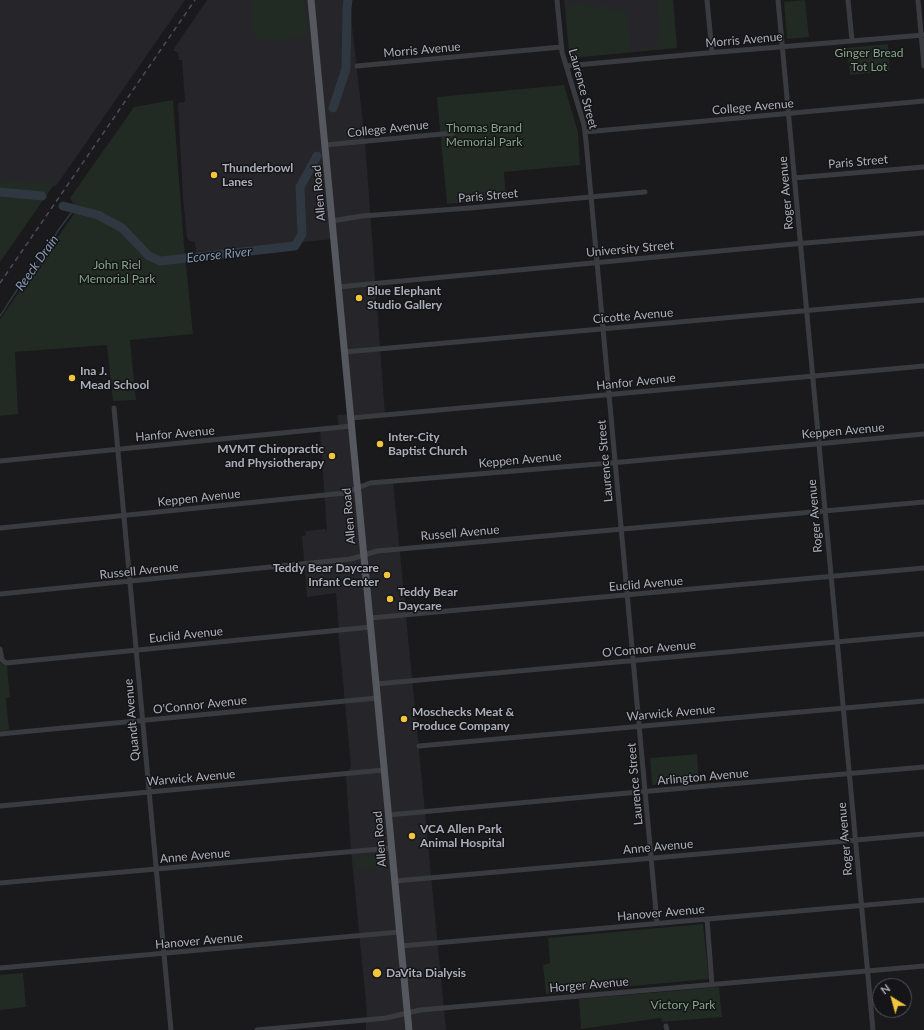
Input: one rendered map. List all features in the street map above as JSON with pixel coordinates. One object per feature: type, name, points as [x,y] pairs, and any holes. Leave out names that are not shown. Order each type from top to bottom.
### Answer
[{"type":"main road","name":"Allen Road","points":[[311,0],[399,932],[410,1030]]},
{"type":"street","name":"Laurence Street","points":[[557,0],[561,47],[585,132],[657,924]]},
{"type":"street","points":[[707,0],[712,52]]},
{"type":"street","name":"Roger Avenue","points":[[778,0],[873,1030]]},
{"type":"street","points":[[848,0],[852,40]]},
{"type":"street","points":[[918,0],[923,35],[924,66]]},
{"type":"street","name":"Morris Avenue","points":[[566,66],[712,52],[923,35]]},
{"type":"street","name":"Morris Avenue","points":[[357,66],[561,47]]},
{"type":"street","name":"College Avenue","points":[[585,132],[924,102]]},
{"type":"street","name":"College Avenue","points":[[325,145],[453,133]]},
{"type":"street","name":"Paris Street","points":[[794,178],[924,167]]},
{"type":"street","name":"Paris Street","points":[[332,221],[362,216],[590,198],[597,196],[645,192]]},
{"type":"street","name":"University Street","points":[[338,286],[924,233]]},
{"type":"street","name":"Cicotte Avenue","points":[[345,352],[924,300]]},
{"type":"street","name":"Hanfor Avenue","points":[[351,418],[609,395],[623,392],[924,366]]},
{"type":"street","name":"Quandt Avenue","points":[[114,408],[171,1030]]},
{"type":"street","name":"Hanfor Avenue","points":[[0,461],[352,426]]},
{"type":"street","name":"Keppen Avenue","points":[[0,528],[345,493],[370,483],[924,434]]},
{"type":"street","name":"Russell Avenue","points":[[0,594],[351,559],[377,551],[400,548],[622,530],[924,502]]},
{"type":"street","name":"Euclid Avenue","points":[[370,618],[924,568]]},
{"type":"street","name":"Euclid Avenue","points":[[0,649],[1,658],[3,662],[6,663],[371,627]]},
{"type":"street","name":"O'Connor Avenue","points":[[376,684],[924,634]]},
{"type":"street","name":"O'Connor Avenue","points":[[0,734],[377,698]]},
{"type":"street","name":"Warwick Avenue","points":[[419,746],[924,701]]},
{"type":"street","name":"Arlington Avenue","points":[[388,815],[924,767]]},
{"type":"street","name":"Warwick Avenue","points":[[0,806],[384,770]]},
{"type":"street","name":"Anne Avenue","points":[[395,881],[651,857],[924,834]]},
{"type":"street","name":"Anne Avenue","points":[[0,883],[391,848]]},
{"type":"street","name":"Hanover Avenue","points":[[401,946],[924,900]]},
{"type":"street","points":[[707,919],[712,985]]},
{"type":"street","name":"Hanover Avenue","points":[[0,968],[399,932]]},
{"type":"street","name":"Horger Avenue","points":[[257,1030],[386,1018],[420,1010],[924,966]]},
{"type":"shaded area","points":[[0,0],[185,0],[56,186],[0,184]]},
{"type":"shaded area","points":[[207,0],[349,0],[365,141],[385,415],[351,418],[357,488],[393,481],[446,1030],[366,1030],[367,1012],[351,851],[346,777],[351,766],[338,630],[336,593],[307,597],[302,536],[306,535],[305,531],[326,529],[327,531],[320,430],[339,428],[337,415],[350,414],[334,239],[196,252],[195,242],[190,241],[187,238],[183,198],[178,103],[185,102],[182,60],[179,60],[178,53],[173,50]]},
{"type":"shaded area","points":[[564,0],[673,0],[677,48],[571,58]]},
{"type":"green space","points":[[252,0],[304,0],[309,34],[282,41],[264,42],[258,39],[252,29]]},
{"type":"green space","points":[[657,0],[673,0],[677,48],[640,51],[640,48],[657,46],[657,38],[660,35]]},
{"type":"green space","points":[[805,0],[809,37],[787,39],[784,2]]},
{"type":"green space","points":[[586,4],[593,9],[600,6],[606,6],[615,11],[627,10],[632,52],[571,58],[565,6]]},
{"type":"green space","name":"Ginger Bread Tot Lot","points":[[888,44],[890,71],[850,75],[847,48]]},
{"type":"green space","name":"Thomas Brand Memorial Park","points":[[564,85],[578,132],[580,165],[504,172],[506,199],[447,204],[437,97]]},
{"type":"green space","name":"John Riel Memorial Park","points":[[173,100],[184,245],[193,334],[130,340],[136,400],[113,401],[107,345],[15,352],[18,414],[0,416],[0,319],[77,210],[70,198],[134,107]]},
{"type":"green space","points":[[5,181],[55,183],[0,262],[0,183]]},
{"type":"green space","points":[[0,663],[7,666],[10,697],[6,698],[9,730],[0,731]]},
{"type":"green space","points":[[697,754],[699,781],[652,785],[650,758]]},
{"type":"green space","points":[[378,855],[379,867],[358,869],[355,867],[354,857]]},
{"type":"green space","points":[[703,924],[709,979],[546,994],[543,965],[550,963],[548,938]]},
{"type":"green space","points":[[23,973],[26,1007],[0,1010],[0,975]]},
{"type":"green space","name":"Victory Park","points":[[719,987],[722,1017],[662,1022],[661,1018],[581,1029],[579,999]]},
{"type":"waterway","name":"Ecorse River","points":[[333,108],[346,69],[348,0]]},
{"type":"waterway","name":"Ecorse River","points":[[63,206],[98,215],[122,228],[149,256],[160,261],[295,246],[302,234],[300,187],[317,156]]},
{"type":"waterway","name":"Ecorse River","points":[[0,192],[42,196]]},
{"type":"waterway","name":"Reeck Drain","points":[[0,316],[32,267],[47,251],[57,232],[74,209]]},
{"type":"railway","points":[[0,283],[195,0]]},
{"type":"place","name":"Thunderbowl Lanes","points":[[214,175]]},
{"type":"place","name":"Blue Elephant Studio Gallery","points":[[359,298]]},
{"type":"place","name":"Ina J. Mead School","points":[[72,378]]},
{"type":"place","name":"Inter-City Baptist Church","points":[[380,444]]},
{"type":"place","name":"MVMT Chiropractic and Physiotherapy","points":[[332,456]]},
{"type":"place","name":"Teddy Bear Daycare Infant Center","points":[[387,575]]},
{"type":"place","name":"Teddy Bear Daycare","points":[[390,599]]},
{"type":"place","name":"Moschecks Meat & Produce Company","points":[[404,719]]},
{"type":"place","name":"VCA Allen Park Animal Hospital","points":[[412,836]]},
{"type":"place","name":"DaVita Dialysis","points":[[377,973]]}]
